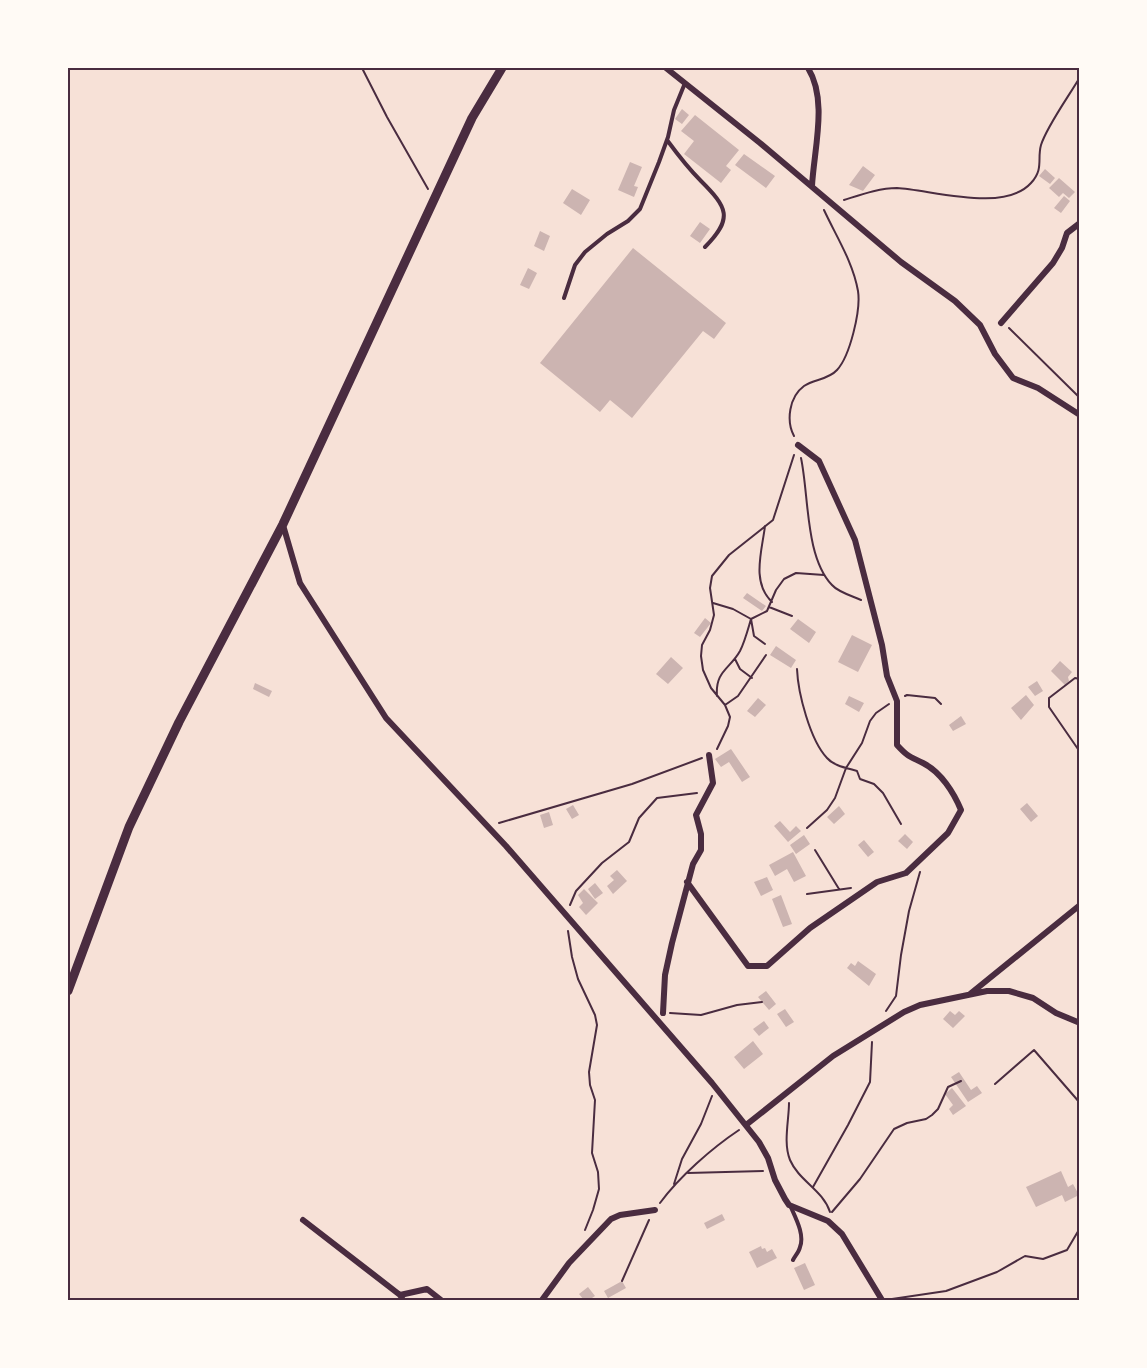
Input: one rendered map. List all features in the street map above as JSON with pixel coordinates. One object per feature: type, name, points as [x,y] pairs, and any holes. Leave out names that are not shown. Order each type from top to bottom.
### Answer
[{"type":"street","points":[[68,991],[129,827],[179,722],[283,524],[472,118],[502,68]]},
{"type":"street","points":[[666,68],[812,186],[901,262],[955,301],[980,325],[995,354],[1013,378],[1044,391],[1080,415]]},
{"type":"street","points":[[808,68],[816,86],[818,104],[818,142],[812,186]]},
{"type":"street","points":[[1001,323],[1053,263],[1062,248],[1067,233],[1080,223]]},
{"type":"street","points":[[687,882],[748,966],[767,966],[810,928],[868,888],[877,882],[906,873],[948,833],[961,810],[956,798],[937,773],[924,764],[908,758],[897,745],[897,701],[887,676],[882,645],[855,540],[819,461],[798,445]]},
{"type":"street","points":[[283,524],[300,583],[386,718],[488,827],[696,1064],[759,1142],[768,1158],[779,1190],[789,1204],[828,1221],[842,1234],[884,1300]]},
{"type":"street","points":[[663,1013],[665,975],[687,882],[701,850],[701,834],[696,815],[713,783],[709,755]]},
{"type":"street","points":[[970,994],[1080,905]]},
{"type":"street","points":[[746,1125],[833,1056],[904,1012],[921,1005],[970,994],[998,991],[1024,994],[1056,1013],[1080,1023]]},
{"type":"street","points":[[542,1300],[569,1263],[611,1220],[620,1215],[655,1210]]},
{"type":"street","points":[[303,1220],[401,1298],[427,1290],[441,1300]]},
{"type":"lane","points":[[564,298],[574,265],[595,242],[628,221],[640,209],[667,140],[674,110],[685,82]]},
{"type":"lane","points":[[667,140],[724,207],[721,228],[705,247]]},
{"type":"lane","points":[[789,1204],[797,1223],[801,1242],[800,1249],[793,1260]]},
{"type":"path","points":[[362,68],[434,200]]},
{"type":"path","points":[[833,204],[876,191],[896,188],[990,199],[1016,193],[1030,184],[1040,168],[1041,146],[1080,77]]},
{"type":"path","points":[[822,207],[850,263],[858,292],[858,315],[854,333],[837,370],[823,380],[804,385],[794,397],[789,417],[790,428],[798,445],[806,481],[807,511],[818,562],[833,587],[871,606]]},
{"type":"path","points":[[1001,323],[1080,398]]},
{"type":"path","points":[[488,827],[632,784],[709,755],[718,748],[729,726],[730,717],[725,705],[711,688],[703,670],[701,656],[702,645],[710,630],[714,615],[710,588],[712,576],[729,555],[773,520],[798,445]]},
{"type":"path","points":[[765,526],[759,568],[761,586],[772,602]]},
{"type":"path","points":[[717,696],[716,685],[719,676],[735,659],[751,619],[767,611],[776,590],[784,579],[796,573],[824,575]]},
{"type":"path","points":[[712,603],[733,609],[751,619]]},
{"type":"path","points":[[769,608],[792,616]]},
{"type":"path","points":[[751,619],[754,636],[765,644]]},
{"type":"path","points":[[725,705],[738,696],[766,655]]},
{"type":"path","points":[[735,659],[740,669],[752,678]]},
{"type":"path","points":[[797,669],[797,678],[805,708],[818,745],[828,759],[857,771],[860,779],[874,784],[883,793],[901,824]]},
{"type":"path","points":[[1080,679],[1075,678],[1049,698],[1048,702],[1049,707],[1080,752]]},
{"type":"path","points":[[807,828],[827,810],[835,798],[846,768],[862,743],[870,721],[876,713],[885,705],[907,694],[935,698],[941,705]]},
{"type":"path","points":[[585,1230],[598,1189],[598,1172],[592,1153],[595,1100],[589,1072],[597,1025],[595,1015],[578,980],[565,917],[576,891],[602,863],[629,842],[639,818],[657,798],[709,791]]},
{"type":"path","points":[[815,850],[839,888]]},
{"type":"path","points":[[807,894],[839,888],[868,888]]},
{"type":"path","points":[[663,1013],[701,1015],[737,1005],[762,1002]]},
{"type":"path","points":[[995,1083],[1034,1050],[1080,1103]]},
{"type":"path","points":[[789,1090],[789,1158],[799,1173],[821,1194],[830,1214],[860,1179],[894,1129],[932,1115],[938,1109],[948,1087],[961,1080]]},
{"type":"path","points":[[674,1184],[682,1159],[701,1124],[715,1091]]},
{"type":"path","points":[[622,1281],[634,1250],[655,1210],[670,1189],[706,1154],[746,1125]]},
{"type":"path","points":[[688,1173],[772,1171]]},
{"type":"path","points":[[884,1300],[946,1291],[997,1272],[1025,1256],[1043,1259],[1067,1250],[1080,1228]]},
{"type":"building","points":[[682,109],[689,115],[682,124],[675,119]]},
{"type":"building","points":[[695,115],[739,150],[726,166],[731,170],[721,183],[684,154],[694,141],[681,131]]},
{"type":"building","points":[[744,154],[775,176],[766,188],[735,165]]},
{"type":"building","points":[[630,162],[642,167],[634,186],[638,187],[634,197],[618,190]]},
{"type":"building","points":[[863,166],[875,175],[863,191],[849,185]]},
{"type":"building","points":[[1045,169],[1055,178],[1050,184],[1039,176]]},
{"type":"building","points":[[1059,178],[1075,192],[1069,198],[1063,193],[1059,197],[1049,188]]},
{"type":"building","points":[[572,189],[590,200],[581,215],[563,203]]},
{"type":"building","points":[[1064,196],[1070,201],[1061,213],[1054,208]]},
{"type":"building","points":[[700,222],[710,229],[700,243],[690,236]]},
{"type":"building","points":[[540,231],[550,236],[544,251],[534,246]]},
{"type":"building","points":[[633,248],[726,323],[714,339],[703,331],[632,418],[610,400],[600,412],[540,363]]},
{"type":"building","points":[[528,268],[537,273],[529,289],[520,285]]},
{"type":"building","points":[[747,593],[766,606],[762,611],[743,598]]},
{"type":"building","points":[[705,618],[711,623],[700,637],[694,633]]},
{"type":"building","points":[[798,619],[816,632],[809,643],[790,629]]},
{"type":"building","points":[[852,635],[872,645],[858,672],[838,662]]},
{"type":"building","points":[[776,646],[796,660],[791,668],[770,655]]},
{"type":"building","points":[[671,657],[683,668],[668,684],[656,674]]},
{"type":"building","points":[[1060,661],[1072,672],[1065,685],[1051,671]]},
{"type":"building","points":[[1037,681],[1043,691],[1035,696],[1028,687]]},
{"type":"building","points":[[255,683],[272,691],[269,697],[253,689]]},
{"type":"building","points":[[1026,695],[1034,705],[1021,720],[1011,708]]},
{"type":"building","points":[[849,696],[864,703],[859,712],[845,704]]},
{"type":"building","points":[[758,698],[766,705],[755,717],[747,711]]},
{"type":"building","points":[[961,716],[966,724],[953,731],[949,725]]},
{"type":"building","points":[[731,749],[750,777],[742,782],[729,762],[721,767],[715,759]]},
{"type":"building","points":[[1027,803],[1038,816],[1031,822],[1020,809]]},
{"type":"building","points":[[573,805],[579,815],[572,819],[566,809]]},
{"type":"building","points":[[839,806],[845,814],[834,824],[827,817]]},
{"type":"building","points":[[549,812],[553,825],[544,828],[540,815]]},
{"type":"building","points":[[780,821],[790,832],[796,826],[801,831],[788,842],[774,826]]},
{"type":"building","points":[[905,834],[913,842],[907,849],[898,841]]},
{"type":"building","points":[[804,835],[810,844],[796,854],[790,845]]},
{"type":"building","points":[[864,840],[874,852],[868,857],[858,845]]},
{"type":"building","points":[[793,852],[806,876],[794,882],[787,869],[775,876],[769,865]]},
{"type":"building","points":[[617,870],[627,881],[613,894],[607,886],[614,880],[610,876]]},
{"type":"building","points":[[767,877],[773,890],[761,896],[754,882]]},
{"type":"building","points":[[595,883],[603,893],[595,899],[588,889]]},
{"type":"building","points":[[584,889],[598,903],[586,915],[579,907],[583,903],[578,895]]},
{"type":"building","points":[[781,895],[792,924],[783,927],[772,899]]},
{"type":"building","points":[[858,961],[876,974],[869,986],[847,968],[851,963],[855,966]]},
{"type":"building","points":[[766,991],[776,1004],[769,1010],[758,997]]},
{"type":"building","points":[[785,1009],[794,1022],[786,1027],[777,1014]]},
{"type":"building","points":[[950,1011],[955,1015],[959,1011],[965,1016],[953,1028],[943,1019]]},
{"type":"building","points":[[764,1021],[769,1028],[759,1036],[753,1029]]},
{"type":"building","points":[[753,1041],[763,1054],[744,1069],[734,1057]]},
{"type":"building","points":[[959,1072],[971,1090],[977,1086],[982,1093],[968,1102],[951,1077]]},
{"type":"building","points":[[952,1088],[966,1106],[953,1115],[949,1109],[953,1105],[945,1094]]},
{"type":"building","points":[[1061,1171],[1068,1187],[1073,1184],[1079,1195],[1065,1202],[1062,1195],[1036,1207],[1026,1187]]},
{"type":"building","points":[[722,1214],[725,1220],[707,1229],[704,1223]]},
{"type":"building","points":[[761,1246],[767,1252],[772,1249],[777,1258],[757,1268],[749,1252]]},
{"type":"building","points":[[805,1263],[815,1285],[804,1290],[794,1268]]},
{"type":"building","points":[[622,1281],[626,1288],[608,1298],[604,1291]]},
{"type":"building","points":[[588,1287],[595,1296],[584,1300],[579,1294]]}]
